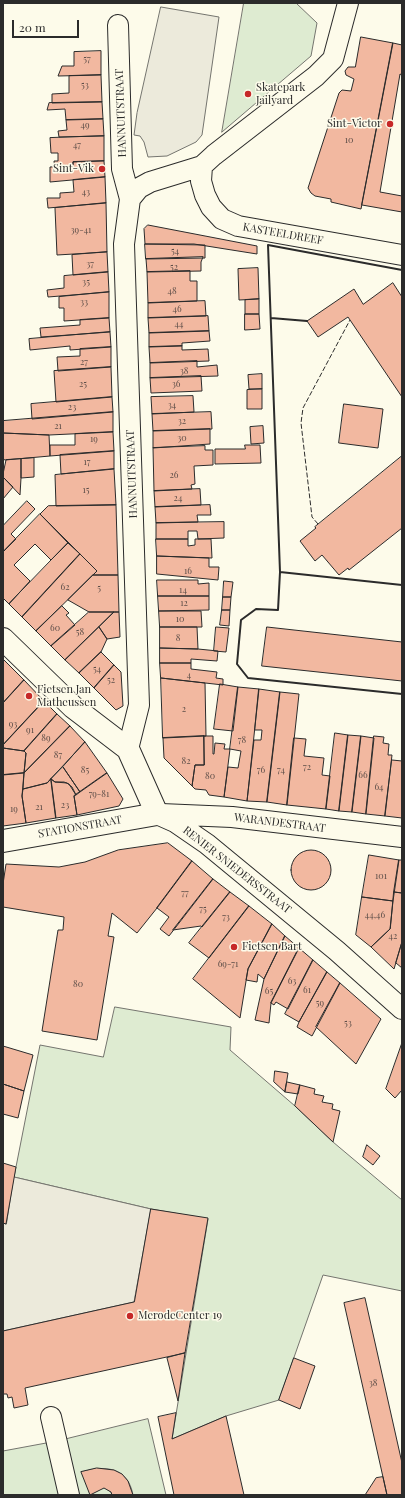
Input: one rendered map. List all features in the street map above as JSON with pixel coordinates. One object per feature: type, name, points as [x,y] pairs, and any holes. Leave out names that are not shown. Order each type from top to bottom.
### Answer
[{"type":"street","points":[[130,199],[139,188],[150,182],[202,166],[316,76],[333,59],[348,3]]},
{"type":"street","name":"HANNUITSTRAAT","points":[[118,25],[122,169],[130,199],[124,244],[139,704],[128,749]]},
{"type":"street","name":"KASTEELDREEF","points":[[202,166],[201,180],[205,195],[211,207],[222,220],[238,226],[402,255]]},
{"type":"street","points":[[3,639],[73,707],[128,749],[157,814]]},
{"type":"street","name":"WARANDESTRAAT","points":[[157,814],[232,817],[402,837]]},
{"type":"street","name":"STATIONSTRAAT","points":[[3,841],[157,814]]},
{"type":"street","name":"RENIER SNIEDERSSTRAAT","points":[[157,814],[175,822],[207,844],[337,951],[402,1009]]},
{"type":"street","points":[[51,1417],[69,1495]]},
{"type":"green space","name":"Skatepark Jailyard","points":[[244,3],[296,3],[317,23],[311,56],[222,132]]},
{"type":"green space","points":[[115,1007],[231,1027],[230,1050],[295,1106],[333,1142],[402,1200],[402,1291],[323,1275],[279,1400],[226,1416],[172,1439],[208,1219],[151,1209],[14,1177],[40,1045],[103,1057]]},
{"type":"green space","points":[[148,1419],[166,1495],[133,1495],[126,1479],[121,1474],[114,1470],[99,1469],[82,1472],[111,1492],[112,1495],[3,1495],[3,1451],[57,1441]]},
{"type":"shaded area","points":[[161,7],[219,17],[202,135],[196,142],[167,156],[148,157],[144,142],[140,136],[134,135],[137,113]]},
{"type":"shaded area","points":[[14,1177],[151,1209],[134,1302],[3,1331],[3,1223],[6,1224]]},
{"type":"building","points":[[361,37],[393,43],[361,209],[331,202],[331,199],[315,196],[308,188],[339,93],[342,90],[351,91],[354,79],[346,75],[345,71],[348,67],[355,67]]},
{"type":"building","points":[[393,43],[402,45],[402,75],[400,74],[380,192],[402,196],[402,212],[362,205]]},
{"type":"building","points":[[101,51],[101,75],[58,76],[62,66],[74,66],[74,52]]},
{"type":"building","points":[[101,75],[102,102],[52,103],[52,94],[69,93],[69,76]]},
{"type":"building","points":[[102,102],[103,119],[66,120],[65,109],[47,110],[49,103]]},
{"type":"building","points":[[103,119],[104,136],[59,137],[58,131],[67,130],[66,120]]},
{"type":"building","points":[[104,136],[104,161],[73,162],[73,166],[55,168],[54,161],[58,161],[58,153],[51,153],[50,138]]},
{"type":"building","points":[[104,161],[105,177],[50,182],[50,167],[73,166],[73,162]]},
{"type":"building","points":[[105,177],[106,203],[48,208],[47,198],[60,198],[60,193],[74,192],[73,180]]},
{"type":"building","points":[[106,203],[107,252],[57,255],[55,208]]},
{"type":"building","points":[[148,225],[257,246],[257,254],[194,244],[145,244],[144,229]]},
{"type":"building","points":[[145,244],[205,245],[205,258],[146,259]]},
{"type":"building","points":[[107,252],[108,272],[73,275],[72,255]]},
{"type":"building","points":[[203,257],[201,262],[201,271],[147,272],[146,259]]},
{"type":"building","points":[[258,268],[259,299],[239,300],[238,269]]},
{"type":"building","points":[[190,271],[190,281],[197,281],[197,301],[148,303],[147,272]]},
{"type":"building","points":[[108,272],[109,292],[48,297],[47,290],[64,288],[64,276]]},
{"type":"building","points":[[393,283],[402,297],[402,397],[348,317],[318,337],[307,321],[354,289],[363,304]]},
{"type":"building","points":[[109,292],[109,318],[64,321],[64,308],[59,308],[59,297]]},
{"type":"building","points":[[259,299],[259,314],[245,314],[245,300]]},
{"type":"building","points":[[205,301],[206,316],[148,318],[148,303]]},
{"type":"building","points":[[245,314],[259,314],[260,329],[245,330]]},
{"type":"building","points":[[208,316],[209,331],[149,333],[148,318]]},
{"type":"building","points":[[109,318],[110,332],[41,337],[40,328],[80,325],[80,320]]},
{"type":"building","points":[[209,331],[210,341],[182,343],[182,346],[149,347],[149,333]]},
{"type":"building","points":[[110,332],[111,347],[70,350],[70,346],[30,350],[29,339]]},
{"type":"building","points":[[182,346],[182,350],[208,349],[209,361],[150,363],[149,347]]},
{"type":"building","points":[[111,347],[111,367],[58,371],[57,357],[80,356],[80,349]]},
{"type":"building","points":[[197,361],[197,367],[217,365],[218,376],[150,378],[150,363]]},
{"type":"building","points":[[111,367],[112,397],[56,402],[54,371]]},
{"type":"building","points":[[262,374],[262,389],[249,389],[248,375]]},
{"type":"building","points":[[201,376],[202,391],[151,393],[150,378]]},
{"type":"building","points":[[262,389],[262,409],[247,409],[247,390]]},
{"type":"building","points":[[193,396],[194,412],[152,414],[151,397]]},
{"type":"building","points":[[112,397],[113,412],[32,419],[31,404]]},
{"type":"building","points":[[344,404],[383,409],[378,448],[339,443]]},
{"type":"building","points":[[113,412],[113,432],[49,435],[3,433],[3,421]]},
{"type":"building","points":[[211,412],[212,429],[153,431],[152,414]]},
{"type":"building","points":[[263,426],[264,443],[251,444],[250,427]]},
{"type":"building","points":[[210,429],[210,444],[153,448],[153,431]]},
{"type":"building","points":[[113,432],[114,451],[50,456],[50,445],[75,445],[75,434]]},
{"type":"building","points":[[3,433],[49,435],[50,456],[5,460],[3,459]]},
{"type":"building","points":[[245,445],[260,445],[261,463],[215,464],[215,449],[245,449]]},
{"type":"building","points":[[205,446],[205,450],[213,450],[213,465],[194,466],[195,484],[191,485],[192,489],[154,491],[153,448]]},
{"type":"building","points":[[114,451],[114,469],[61,474],[60,455]]},
{"type":"building","points":[[402,456],[402,528],[349,570],[348,568],[339,575],[322,555],[315,561],[300,541]]},
{"type":"building","points":[[34,458],[34,477],[21,478],[21,459]]},
{"type":"building","points":[[21,459],[20,495],[3,477],[3,474],[6,460]]},
{"type":"building","points":[[114,469],[116,505],[56,506],[55,475]]},
{"type":"building","points":[[3,477],[13,487],[3,499]]},
{"type":"building","points":[[200,489],[201,505],[155,507],[154,491]]},
{"type":"building","points":[[27,501],[35,509],[11,534],[16,539],[3,552],[3,526]]},
{"type":"building","points":[[116,505],[118,575],[93,575],[97,571],[40,514],[48,506]]},
{"type":"building","points":[[210,505],[211,515],[197,515],[198,522],[156,523],[155,507]]},
{"type":"building","points":[[40,514],[68,543],[51,560],[35,544],[14,565],[30,581],[9,604],[3,598],[3,552]]},
{"type":"building","points":[[224,522],[224,538],[198,539],[197,531],[188,531],[188,539],[156,539],[156,523]]},
{"type":"building","points":[[156,539],[188,539],[188,546],[195,545],[195,539],[211,539],[212,558],[157,556]]},
{"type":"building","points":[[68,543],[80,554],[22,617],[9,604]]},
{"type":"building","points":[[80,554],[97,571],[36,631],[22,617]]},
{"type":"building","points":[[157,556],[209,558],[209,567],[219,567],[218,580],[157,574]]},
{"type":"building","points":[[93,575],[118,575],[119,612],[89,612],[68,600]]},
{"type":"building","points":[[157,580],[198,580],[198,584],[209,583],[209,596],[158,596]]},
{"type":"building","points":[[224,581],[233,582],[231,597],[223,597]]},
{"type":"building","points":[[158,596],[209,596],[209,610],[159,611]]},
{"type":"building","points":[[223,597],[231,597],[230,610],[222,610]]},
{"type":"building","points":[[62,606],[69,613],[66,615],[75,625],[51,646],[36,631]]},
{"type":"building","points":[[222,610],[230,610],[229,626],[220,625]]},
{"type":"building","points":[[159,611],[201,611],[202,627],[160,627]]},
{"type":"building","points":[[89,612],[114,612],[65,660],[51,646]]},
{"type":"building","points":[[114,612],[119,612],[120,637],[107,639],[99,627]]},
{"type":"building","points":[[99,627],[107,639],[101,652],[79,673],[65,660]]},
{"type":"building","points":[[160,627],[197,627],[198,649],[160,648]]},
{"type":"building","points":[[216,627],[229,628],[226,652],[214,651]]},
{"type":"building","points":[[267,627],[402,642],[402,681],[262,666]]},
{"type":"building","points":[[160,648],[218,651],[217,661],[191,659],[191,663],[160,663]]},
{"type":"building","points":[[101,652],[114,665],[94,688],[79,673]]},
{"type":"building","points":[[3,659],[24,680],[3,703]]},
{"type":"building","points":[[160,663],[191,663],[191,669],[217,672],[216,678],[223,679],[223,685],[161,678]]},
{"type":"building","points":[[114,665],[121,672],[123,706],[116,710],[94,688]]},
{"type":"building","points":[[161,678],[205,683],[206,736],[163,738]]},
{"type":"building","points":[[24,680],[44,701],[3,745],[3,703]]},
{"type":"building","points":[[220,684],[238,687],[233,731],[214,729]]},
{"type":"building","points":[[238,687],[259,689],[247,801],[224,797],[228,767],[238,768],[241,751],[230,749]]},
{"type":"building","points":[[259,689],[280,692],[267,802],[247,801],[254,740],[261,740],[262,730],[255,730]]},
{"type":"building","points":[[280,692],[299,694],[287,805],[267,802]]},
{"type":"building","points":[[44,701],[57,714],[24,751],[3,748],[3,745]]},
{"type":"building","points":[[57,714],[70,726],[24,773],[26,753],[24,751]]},
{"type":"building","points":[[70,726],[85,742],[47,783],[23,789],[24,773]]},
{"type":"building","points":[[335,733],[348,735],[339,811],[326,809]]},
{"type":"building","points":[[348,735],[361,736],[352,812],[339,811]]},
{"type":"building","points":[[204,736],[213,736],[213,754],[215,743],[225,744],[224,749],[230,749],[224,797],[209,795],[206,790],[195,789],[192,786],[195,765],[204,765]]},
{"type":"building","points":[[204,736],[204,765],[195,765],[192,786],[164,758],[163,738]]},
{"type":"building","points":[[361,736],[374,738],[366,814],[352,812]]},
{"type":"building","points":[[374,736],[384,737],[383,743],[389,744],[388,755],[392,755],[385,816],[366,814]]},
{"type":"building","points":[[294,738],[306,739],[304,756],[324,758],[322,775],[330,776],[326,809],[287,805]]},
{"type":"building","points":[[85,742],[107,773],[80,792],[63,767]]},
{"type":"building","points":[[3,748],[24,751],[26,753],[24,773],[3,775]]},
{"type":"building","points":[[392,760],[402,761],[402,818],[385,816]]},
{"type":"building","points":[[63,767],[80,792],[76,795],[69,784],[64,782],[55,782],[51,779]]},
{"type":"building","points":[[24,773],[22,796],[26,823],[3,826],[3,775]]},
{"type":"building","points":[[107,773],[123,799],[119,806],[77,815],[74,796]]},
{"type":"building","points":[[51,779],[56,818],[26,823],[22,796],[23,789],[47,783]]},
{"type":"building","points":[[51,779],[55,782],[67,783],[72,787],[76,795],[74,796],[77,815],[56,818]]},
{"type":"building","points":[[168,843],[192,861],[137,933],[112,913],[108,936],[114,937],[97,1040],[42,1031],[58,930],[63,930],[64,917],[3,907],[3,884],[6,864],[59,867],[85,862],[118,850]]},
{"type":"building","points":[[315,850],[322,853],[328,859],[331,870],[330,878],[322,887],[315,890],[307,890],[300,887],[292,878],[291,866],[294,859],[303,851]]},
{"type":"building","points":[[369,855],[399,860],[393,901],[362,897]]},
{"type":"building","points":[[399,860],[402,860],[402,893],[394,892]]},
{"type":"building","points":[[192,861],[213,879],[169,936],[160,929],[169,917],[157,908]]},
{"type":"building","points":[[213,879],[230,892],[202,927],[173,930]]},
{"type":"building","points":[[230,892],[249,906],[209,958],[189,943]]},
{"type":"building","points":[[394,892],[402,893],[402,942],[394,969],[371,947],[390,929]]},
{"type":"building","points":[[362,897],[393,901],[390,929],[371,947],[356,935]]},
{"type":"building","points":[[249,906],[272,924],[248,969],[240,1018],[193,979]]},
{"type":"building","points":[[272,924],[285,936],[264,979],[258,974],[257,982],[246,980],[248,969]]},
{"type":"building","points":[[285,936],[299,948],[271,1003],[269,1023],[255,1020],[264,979]]},
{"type":"building","points":[[402,942],[402,968],[396,963]]},
{"type":"building","points":[[299,948],[313,960],[288,1009],[276,1002],[274,1005],[271,1003]]},
{"type":"building","points":[[313,960],[327,972],[299,1022],[285,1014]]},
{"type":"building","points":[[327,972],[340,983],[312,1036],[297,1027]]},
{"type":"building","points":[[340,983],[381,1019],[356,1064],[316,1027]]},
{"type":"building","points":[[402,1043],[402,1090],[395,1098],[386,1089]]},
{"type":"building","points":[[3,1046],[33,1055],[24,1091],[3,1084]]},
{"type":"building","points":[[275,1071],[288,1073],[285,1092],[274,1082]]},
{"type":"building","points":[[287,1082],[300,1085],[298,1094],[285,1092]]},
{"type":"building","points":[[3,1084],[24,1091],[18,1118],[3,1114]]},
{"type":"building","points":[[300,1085],[315,1089],[314,1094],[324,1096],[322,1102],[333,1104],[332,1109],[340,1111],[333,1142],[295,1106]]},
{"type":"building","points":[[367,1145],[380,1156],[373,1165],[363,1157]]},
{"type":"building","points":[[3,1163],[16,1167],[6,1224],[3,1223]]},
{"type":"building","name":"MerodeCenter 19","points":[[151,1209],[208,1218],[185,1353],[25,1388],[28,1405],[14,1408],[12,1397],[8,1398],[7,1394],[3,1394],[3,1331],[134,1302]]},
{"type":"building","points":[[365,1298],[402,1463],[402,1495],[387,1495],[344,1303]]},
{"type":"building","points":[[185,1353],[178,1401],[167,1358]]},
{"type":"building","points":[[294,1358],[315,1366],[300,1409],[279,1400]]},
{"type":"building","points":[[176,1413],[172,1439],[226,1416],[244,1495],[174,1495],[158,1417]]},
{"type":"building","points":[[97,1468],[114,1470],[122,1474],[128,1481],[133,1495],[112,1495],[111,1492],[104,1488],[90,1495],[81,1472]]},
{"type":"building","points":[[383,1477],[387,1495],[365,1495],[376,1478]]},
{"type":"fence","points":[[318,524],[312,517],[301,423],[303,408],[350,320]]},
{"type":"wall","points":[[402,270],[268,245],[280,572],[402,585]]},
{"type":"wall","points":[[271,318],[307,321]]},
{"type":"wall","points":[[280,572],[278,610],[256,609],[241,620],[237,664],[248,678],[402,694]]},
{"type":"place","name":"Skatepark Jailyard","points":[[248,94]]},
{"type":"place","name":"Sint-Victor","points":[[390,124]]},
{"type":"place","name":"Sint-Vik","points":[[102,169]]},
{"type":"place","name":"Fietsen Jan Matheussen","points":[[29,696]]},
{"type":"place","name":"Fietsen Bart","points":[[234,947]]},
{"type":"place","name":"MerodeCenter 19","points":[[130,1316]]}]
